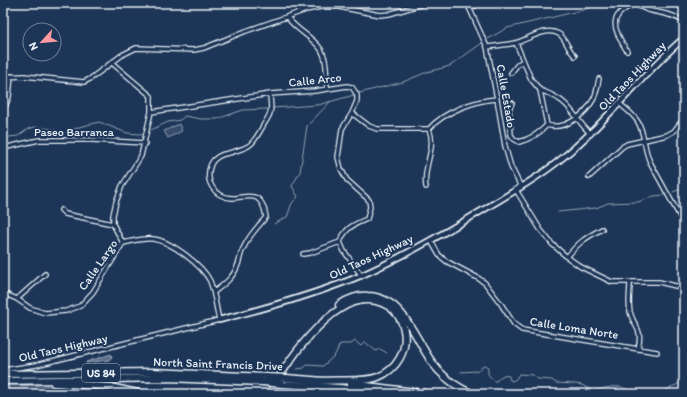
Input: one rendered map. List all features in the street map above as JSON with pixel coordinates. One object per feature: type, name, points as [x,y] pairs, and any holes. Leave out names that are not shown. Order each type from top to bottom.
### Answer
[{"type":"highway","points":[[266,394],[290,355],[315,326],[342,302],[354,297],[365,296],[383,299],[394,306],[403,316],[437,370],[449,381],[473,394]]},
{"type":"highway","points":[[270,394],[282,373],[305,342],[340,308],[354,302],[368,300],[386,305],[396,314],[404,327],[405,344],[400,360],[392,369],[379,376],[369,379],[320,381]]},
{"type":"highway","name":"North Saint Francis Drive","points":[[3,374],[152,372],[265,380],[320,381],[431,394]]},
{"type":"highway","name":"North Saint Francis Drive","points":[[3,381],[168,378],[265,380]]},
{"type":"highway","points":[[3,381],[101,386],[142,394]]},
{"type":"highway","name":"North Saint Francis Drive","points":[[284,381],[384,394]]},
{"type":"highway","points":[[352,394],[384,394]]},
{"type":"street","points":[[3,77],[24,76],[84,82],[90,80],[122,55],[136,48],[194,50],[204,48],[246,31],[321,7],[339,7],[380,15],[389,14],[426,3]]},
{"type":"street","name":"Calle Estado","points":[[468,3],[487,47],[505,146],[511,167],[521,187]]},
{"type":"street","points":[[470,8],[482,3]]},
{"type":"street","points":[[627,51],[619,38],[616,28],[616,20],[624,8],[635,3],[642,8],[675,16],[684,22]]},
{"type":"street","points":[[287,18],[292,25],[320,48],[326,67],[327,88]]},
{"type":"street","points":[[487,47],[516,43],[541,33],[558,33],[563,37],[569,51],[575,56]]},
{"type":"street","name":"Old Taos Highway","points":[[3,370],[41,364],[290,301],[361,275],[431,241],[521,187],[561,160],[591,134],[663,56],[684,38]]},
{"type":"street","points":[[516,43],[531,79],[540,90],[547,125]]},
{"type":"street","points":[[511,73],[518,64],[523,61]]},
{"type":"street","points":[[112,63],[151,96],[151,112],[141,156],[122,186],[116,202],[113,224],[123,243]]},
{"type":"street","points":[[3,112],[9,96],[11,76]]},
{"type":"street","points":[[547,125],[552,127],[560,127],[576,118],[589,107],[594,100],[599,79]]},
{"type":"street","name":"Calle Arco","points":[[151,112],[270,94],[315,91],[347,86],[354,89],[357,95],[357,101],[352,113],[342,129],[338,157],[341,169],[347,180],[369,200],[370,207],[367,219],[348,228],[343,234],[340,242]]},
{"type":"street","points":[[540,90],[554,95],[564,103],[584,128],[591,134]]},
{"type":"street","points":[[214,292],[229,279],[237,267],[244,246],[252,233],[266,217],[265,209],[257,198],[251,196],[232,198],[221,195],[212,187],[208,179],[209,170],[212,161],[220,155],[246,148],[254,143],[270,113],[270,94]]},
{"type":"street","points":[[430,129],[435,123],[457,110],[487,99],[497,99]]},
{"type":"street","points":[[512,103],[509,109],[509,115],[511,135],[514,139],[519,142],[525,140],[542,130],[547,125]]},
{"type":"street","points":[[620,104],[637,120],[641,127],[646,155],[684,224]]},
{"type":"street","points":[[352,113],[369,126],[377,129],[430,129]]},
{"type":"street","points":[[589,177],[622,147],[627,144],[667,135],[674,131],[684,118]]},
{"type":"street","points":[[426,187],[426,172],[432,147],[432,136],[430,129]]},
{"type":"street","name":"Paseo Barranca","points":[[3,148],[39,140],[92,140],[145,143]]},
{"type":"street","points":[[516,190],[540,229],[552,244],[581,267],[612,282],[659,282],[684,288]]},
{"type":"street","points":[[61,210],[65,214],[113,224]]},
{"type":"street","points":[[567,257],[584,238],[602,229]]},
{"type":"street","name":"Calle Largo","points":[[3,293],[17,299],[30,308],[45,313],[66,311],[80,306],[93,292],[123,243],[154,239],[169,245],[201,269],[209,279],[214,292],[218,320]]},
{"type":"street","name":"Calle Loma Norte","points":[[431,241],[439,255],[446,261],[485,283],[514,324],[522,330],[657,352]]},
{"type":"street","points":[[303,254],[310,253],[340,242],[344,252],[361,275]]},
{"type":"street","points":[[17,299],[45,274]]},
{"type":"street","points":[[630,282],[629,306],[640,330],[641,338],[638,349]]},
{"type":"shaded area","points":[[179,124],[182,131],[168,138],[164,131]]},
{"type":"shaded area","points":[[111,354],[112,357],[109,360],[86,363],[86,362]]},
{"type":"shaded area","points":[[3,385],[86,387],[133,394],[3,394]]},
{"type":"waterway","points":[[488,39],[507,28],[583,10],[603,3]]},
{"type":"waterway","points":[[359,93],[403,82],[427,72],[450,66],[482,43]]},
{"type":"waterway","points":[[273,108],[318,105],[354,95]]},
{"type":"waterway","points":[[274,224],[287,217],[292,203],[298,197],[292,186],[300,172],[307,126],[330,102]]},
{"type":"waterway","points":[[151,130],[168,122],[180,120],[185,116],[201,119],[217,119],[243,110],[267,109]]},
{"type":"waterway","points":[[3,140],[9,137],[18,136],[28,129],[35,127],[52,129],[63,133],[99,122],[127,133],[144,133]]},
{"type":"waterway","points":[[673,192],[684,188]]},
{"type":"waterway","points":[[558,212],[596,208],[608,203],[638,202],[654,196],[665,195]]},
{"type":"waterway","points":[[297,369],[304,368],[307,365],[323,366],[335,355],[340,344],[351,344],[355,341],[361,346],[365,342],[376,351],[380,349],[387,353]]},
{"type":"waterway","points":[[461,372],[477,371],[484,365],[488,367],[488,374],[494,381],[503,375],[509,376],[510,380],[512,381],[516,379],[519,374],[533,375],[538,379],[552,380],[556,383],[582,385],[593,391],[615,386],[637,394]]},
{"type":"waterway","points":[[658,394],[684,381]]}]
